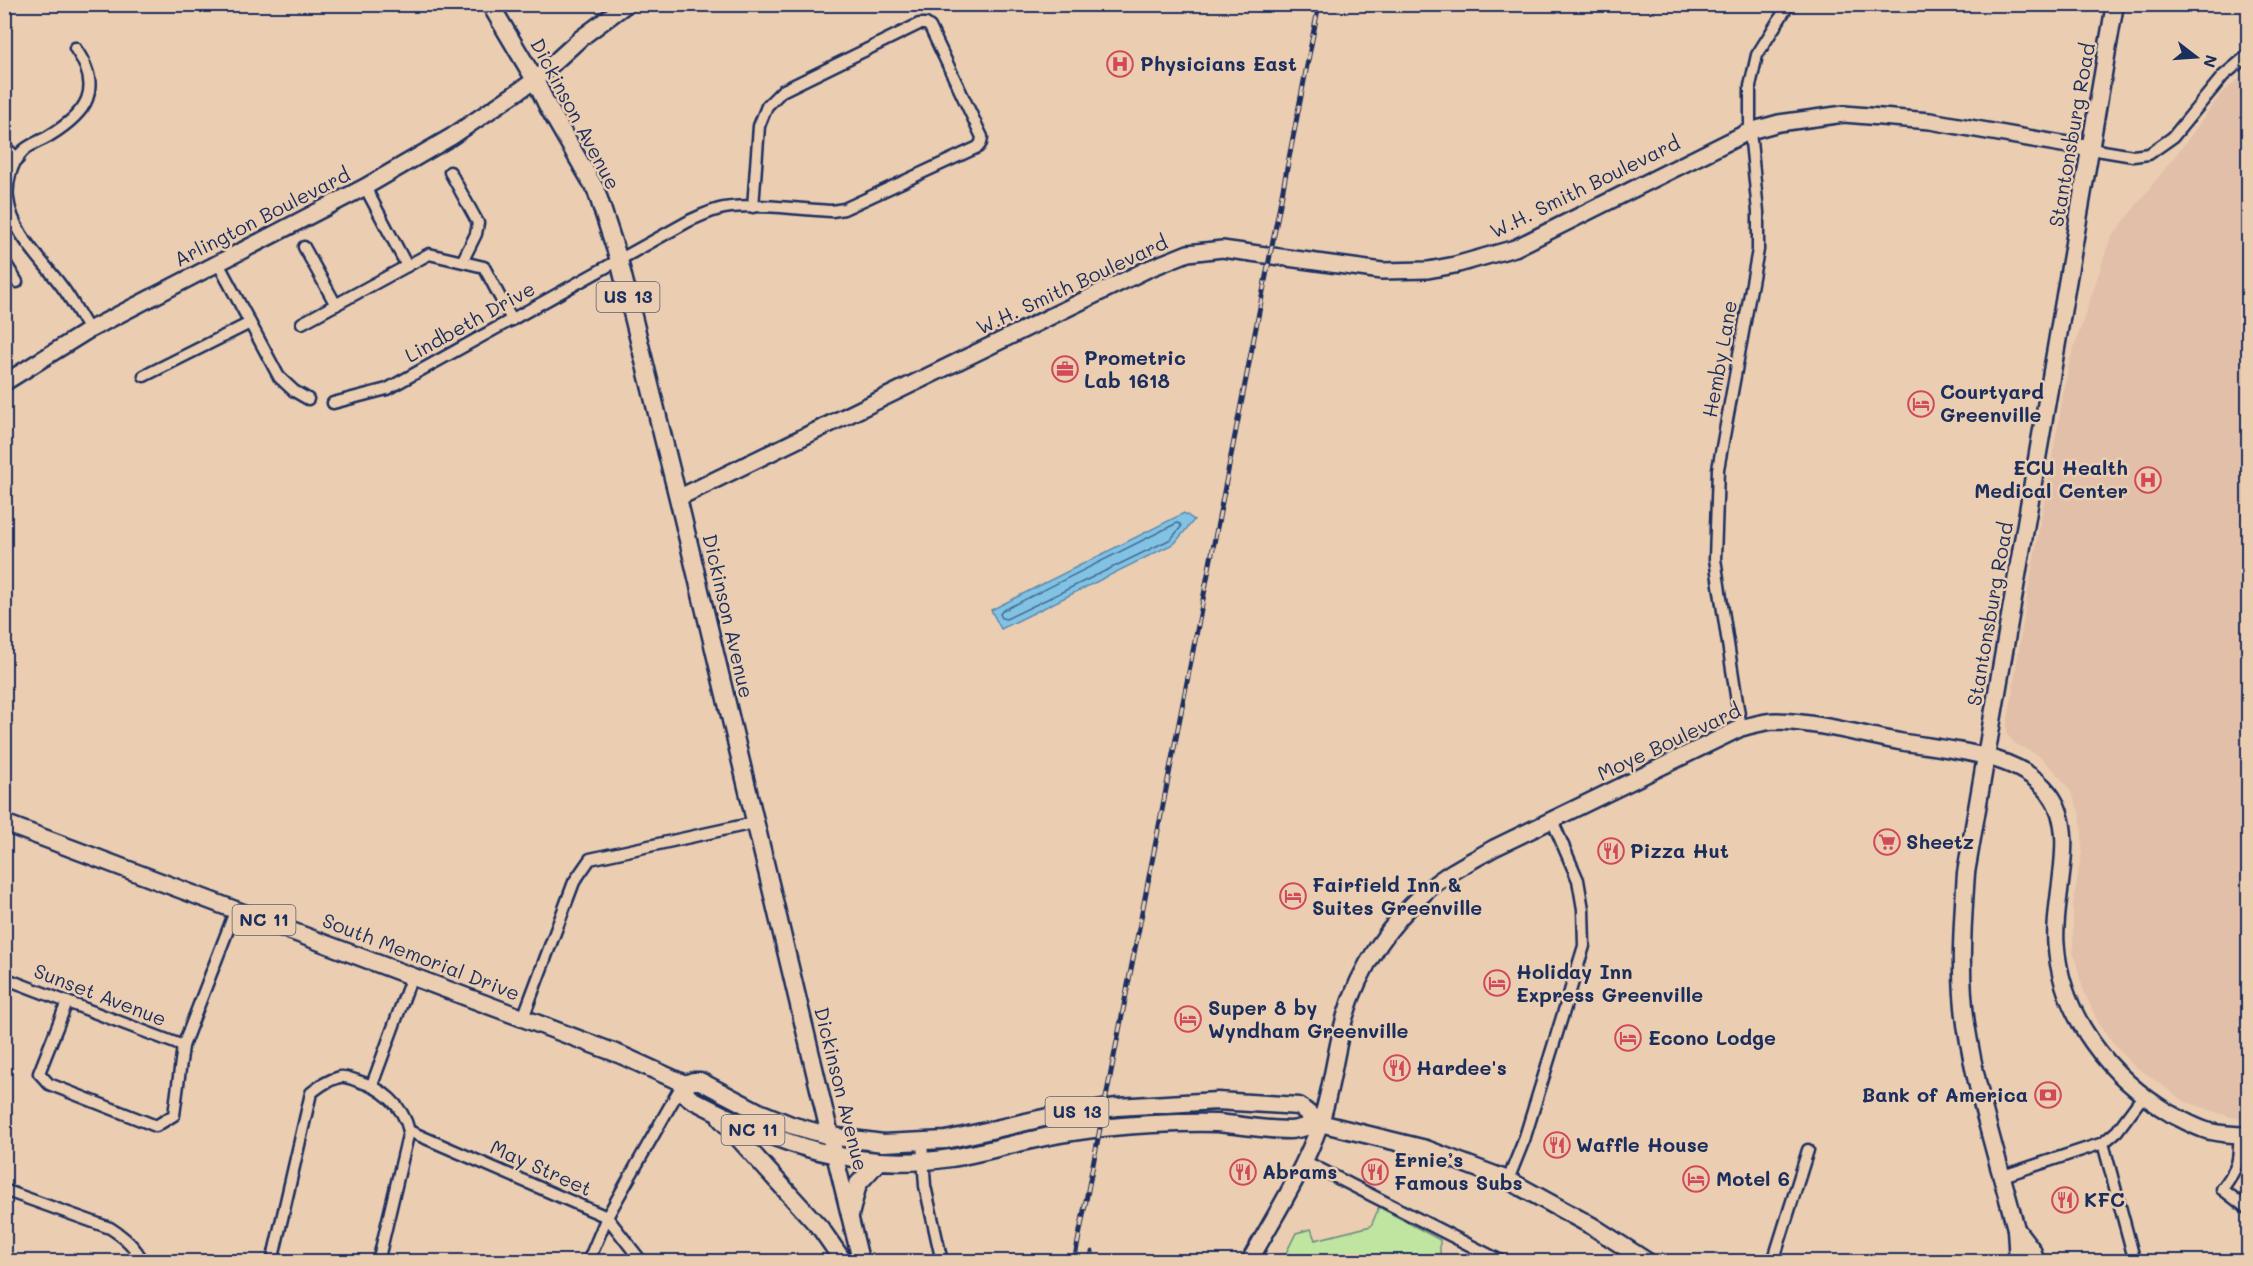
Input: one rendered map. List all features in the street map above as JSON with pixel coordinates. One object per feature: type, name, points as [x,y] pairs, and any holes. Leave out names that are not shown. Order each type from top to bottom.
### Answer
[{"type":"main road","name":"Dickinson Avenue","points":[[490,4],[596,190],[620,260],[835,1156]]},
{"type":"main road","name":"Stantonsburg Road","points":[[2019,1262],[2016,1229],[1968,1042],[1961,967],[1961,933],[1966,873],[2115,4]]},
{"type":"main road","name":"South Memorial Drive","points":[[4,824],[642,1063],[684,1084],[700,1081],[774,1118],[831,1137],[883,1143],[922,1142],[961,1138],[1025,1122],[1075,1113],[1190,1101],[1245,1101],[1299,1106],[1320,1123],[1426,1149],[1508,1180],[1585,1222],[1648,1262]]},
{"type":"main road","name":"South Memorial Drive","points":[[684,1084],[686,1095],[714,1111],[783,1142],[835,1156],[878,1162],[924,1161],[971,1155],[1036,1139],[1100,1128],[1214,1123],[1292,1130],[1320,1123]]},
{"type":"main road","points":[[714,1111],[821,1229],[844,1262]]},
{"type":"main road","points":[[850,1215],[858,1184],[878,1162]]},
{"type":"main road","name":"Stantonsburg Road","points":[[2016,1229],[2032,1250],[2036,1262]]},
{"type":"street","name":"Arlington Boulevard","points":[[4,382],[89,330],[365,187],[451,137],[535,80],[581,38],[627,4]]},
{"type":"street","name":"Hemby Lane","points":[[1741,728],[1715,559],[1718,469],[1758,250],[1758,212],[1750,131],[1750,86],[1757,55],[1789,4]]},
{"type":"street","name":"Lindbeth Drive","points":[[333,403],[387,389],[710,212],[724,208],[753,207],[832,211],[844,209],[978,147],[982,137],[930,27],[920,24],[796,83],[773,98],[762,115],[759,126],[753,207]]},
{"type":"street","points":[[75,48],[84,61],[91,84],[84,109],[71,122],[22,151],[9,177],[8,199],[15,225],[65,291],[89,330]]},
{"type":"street","points":[[2091,149],[2133,156],[2149,154],[2173,137],[2223,76],[2248,55]]},
{"type":"street","name":"W.H. Smith Boulevard","points":[[678,498],[1148,269],[1188,254],[1222,249],[1382,271],[1428,270],[1455,265],[1515,248],[1750,131],[1779,123],[1844,114],[1929,121],[2091,149]]},
{"type":"street","points":[[4,146],[18,159]]},
{"type":"street","points":[[450,172],[478,223],[476,234],[463,260]]},
{"type":"street","points":[[365,187],[407,266]]},
{"type":"street","points":[[4,232],[15,225]]},
{"type":"street","points":[[304,248],[336,305]]},
{"type":"street","points":[[302,323],[429,254],[463,260],[484,267],[512,320]]},
{"type":"street","points":[[4,261],[17,282]]},
{"type":"street","points":[[218,263],[279,377],[294,391],[308,399]]},
{"type":"street","points":[[144,376],[250,323]]},
{"type":"street","name":"Moye Boulevard","points":[[1249,1262],[1304,1161],[1320,1123],[1345,1017],[1364,971],[1386,934],[1429,889],[1457,869],[1741,728],[1777,721],[1987,757],[2021,768],[2029,773],[2049,792],[2057,804],[2062,819],[2064,841],[2055,944],[2066,991],[2084,1031],[2095,1048],[2124,1081],[2143,1096],[2186,1122],[2207,1131],[2244,1135]]},
{"type":"street","points":[[1508,1180],[1527,1131],[1584,946],[1583,909],[1578,880],[1552,820]]},
{"type":"street","points":[[523,1018],[574,882],[590,860],[754,823]]},
{"type":"street","points":[[67,1002],[39,1073],[49,1084],[156,1126],[174,1115],[183,1046],[236,909]]},
{"type":"street","points":[[372,1085],[412,976]]},
{"type":"street","name":"Sunset Avenue","points":[[4,978],[183,1046]]},
{"type":"street","points":[[272,1262],[311,1093],[325,1082],[342,1076],[372,1085],[389,1096],[406,1120],[409,1131],[378,1262]]},
{"type":"street","points":[[588,1262],[608,1217],[684,1084]]},
{"type":"street","points":[[2003,1176],[2103,1143],[2117,1131],[2143,1096]]},
{"type":"street","name":"May Street","points":[[409,1131],[608,1217],[642,1262]]},
{"type":"street","points":[[2244,1135],[2236,1169],[2222,1189],[2248,1209]]},
{"type":"street","points":[[922,1142],[925,1186],[942,1262]]},
{"type":"street","points":[[2103,1143],[2135,1262]]},
{"type":"street","points":[[1773,1262],[1808,1150]]},
{"type":"street","name":"Dickinson Avenue","points":[[835,1156],[861,1262]]},
{"type":"street","points":[[1304,1161],[1503,1262]]},
{"type":"street","points":[[4,1190],[110,1228],[138,1251],[143,1262]]},
{"type":"shaded area","name":"ECU Health Medical Center","points":[[2248,71],[2248,1119],[2230,1117],[2184,1101],[2128,1061],[2099,1025],[2083,989],[2073,951],[2073,904],[2082,851],[2080,814],[2071,792],[2055,771],[2039,756],[2014,743],[2007,734],[2007,727],[2027,596],[2069,363],[2110,239],[2220,95]]},
{"type":"green space","points":[[1379,1207],[1440,1240],[1440,1261],[1282,1261],[1296,1233],[1311,1229],[1315,1240],[1371,1226]]},
{"type":"water","points":[[1184,513],[1194,520],[1175,543],[1001,629],[991,610]]},
{"type":"railway","points":[[1074,1262],[1319,4]]},
{"type":"railway","points":[[1090,1262],[1092,1252]]},
{"type":"place","name":"Physicians East","points":[[1120,64]]},
{"type":"place","name":"Prometric Lab 1618","points":[[1065,369]]},
{"type":"place","name":"Courtyard Greenville","points":[[1921,404]]},
{"type":"place","name":"ECU Health Medical Center","points":[[2148,480]]},
{"type":"place","name":"Sheetz","points":[[1887,842]]},
{"type":"place","name":"Pizza Hut","points":[[1611,851]]},
{"type":"place","name":"Fairfield Inn & Suites Greenville","points":[[1293,896]]},
{"type":"place","name":"Holiday Inn Express Greenville","points":[[1497,983]]},
{"type":"place","name":"Super 8 by Wyndham Greenville","points":[[1188,1019]]},
{"type":"place","name":"Econo Lodge","points":[[1628,1038]]},
{"type":"place","name":"Hardee's","points":[[1397,1068]]},
{"type":"place","name":"Bank of America","points":[[2048,1095]]},
{"type":"place","name":"Waffle House","points":[[1557,1145]]},
{"type":"place","name":"Abrams","points":[[1243,1172]]},
{"type":"place","name":"Ernie’s Famous Subs","points":[[1375,1172]]},
{"type":"place","name":"Motel 6","points":[[1696,1179]]},
{"type":"place","name":"KFC","points":[[2065,1200]]}]
